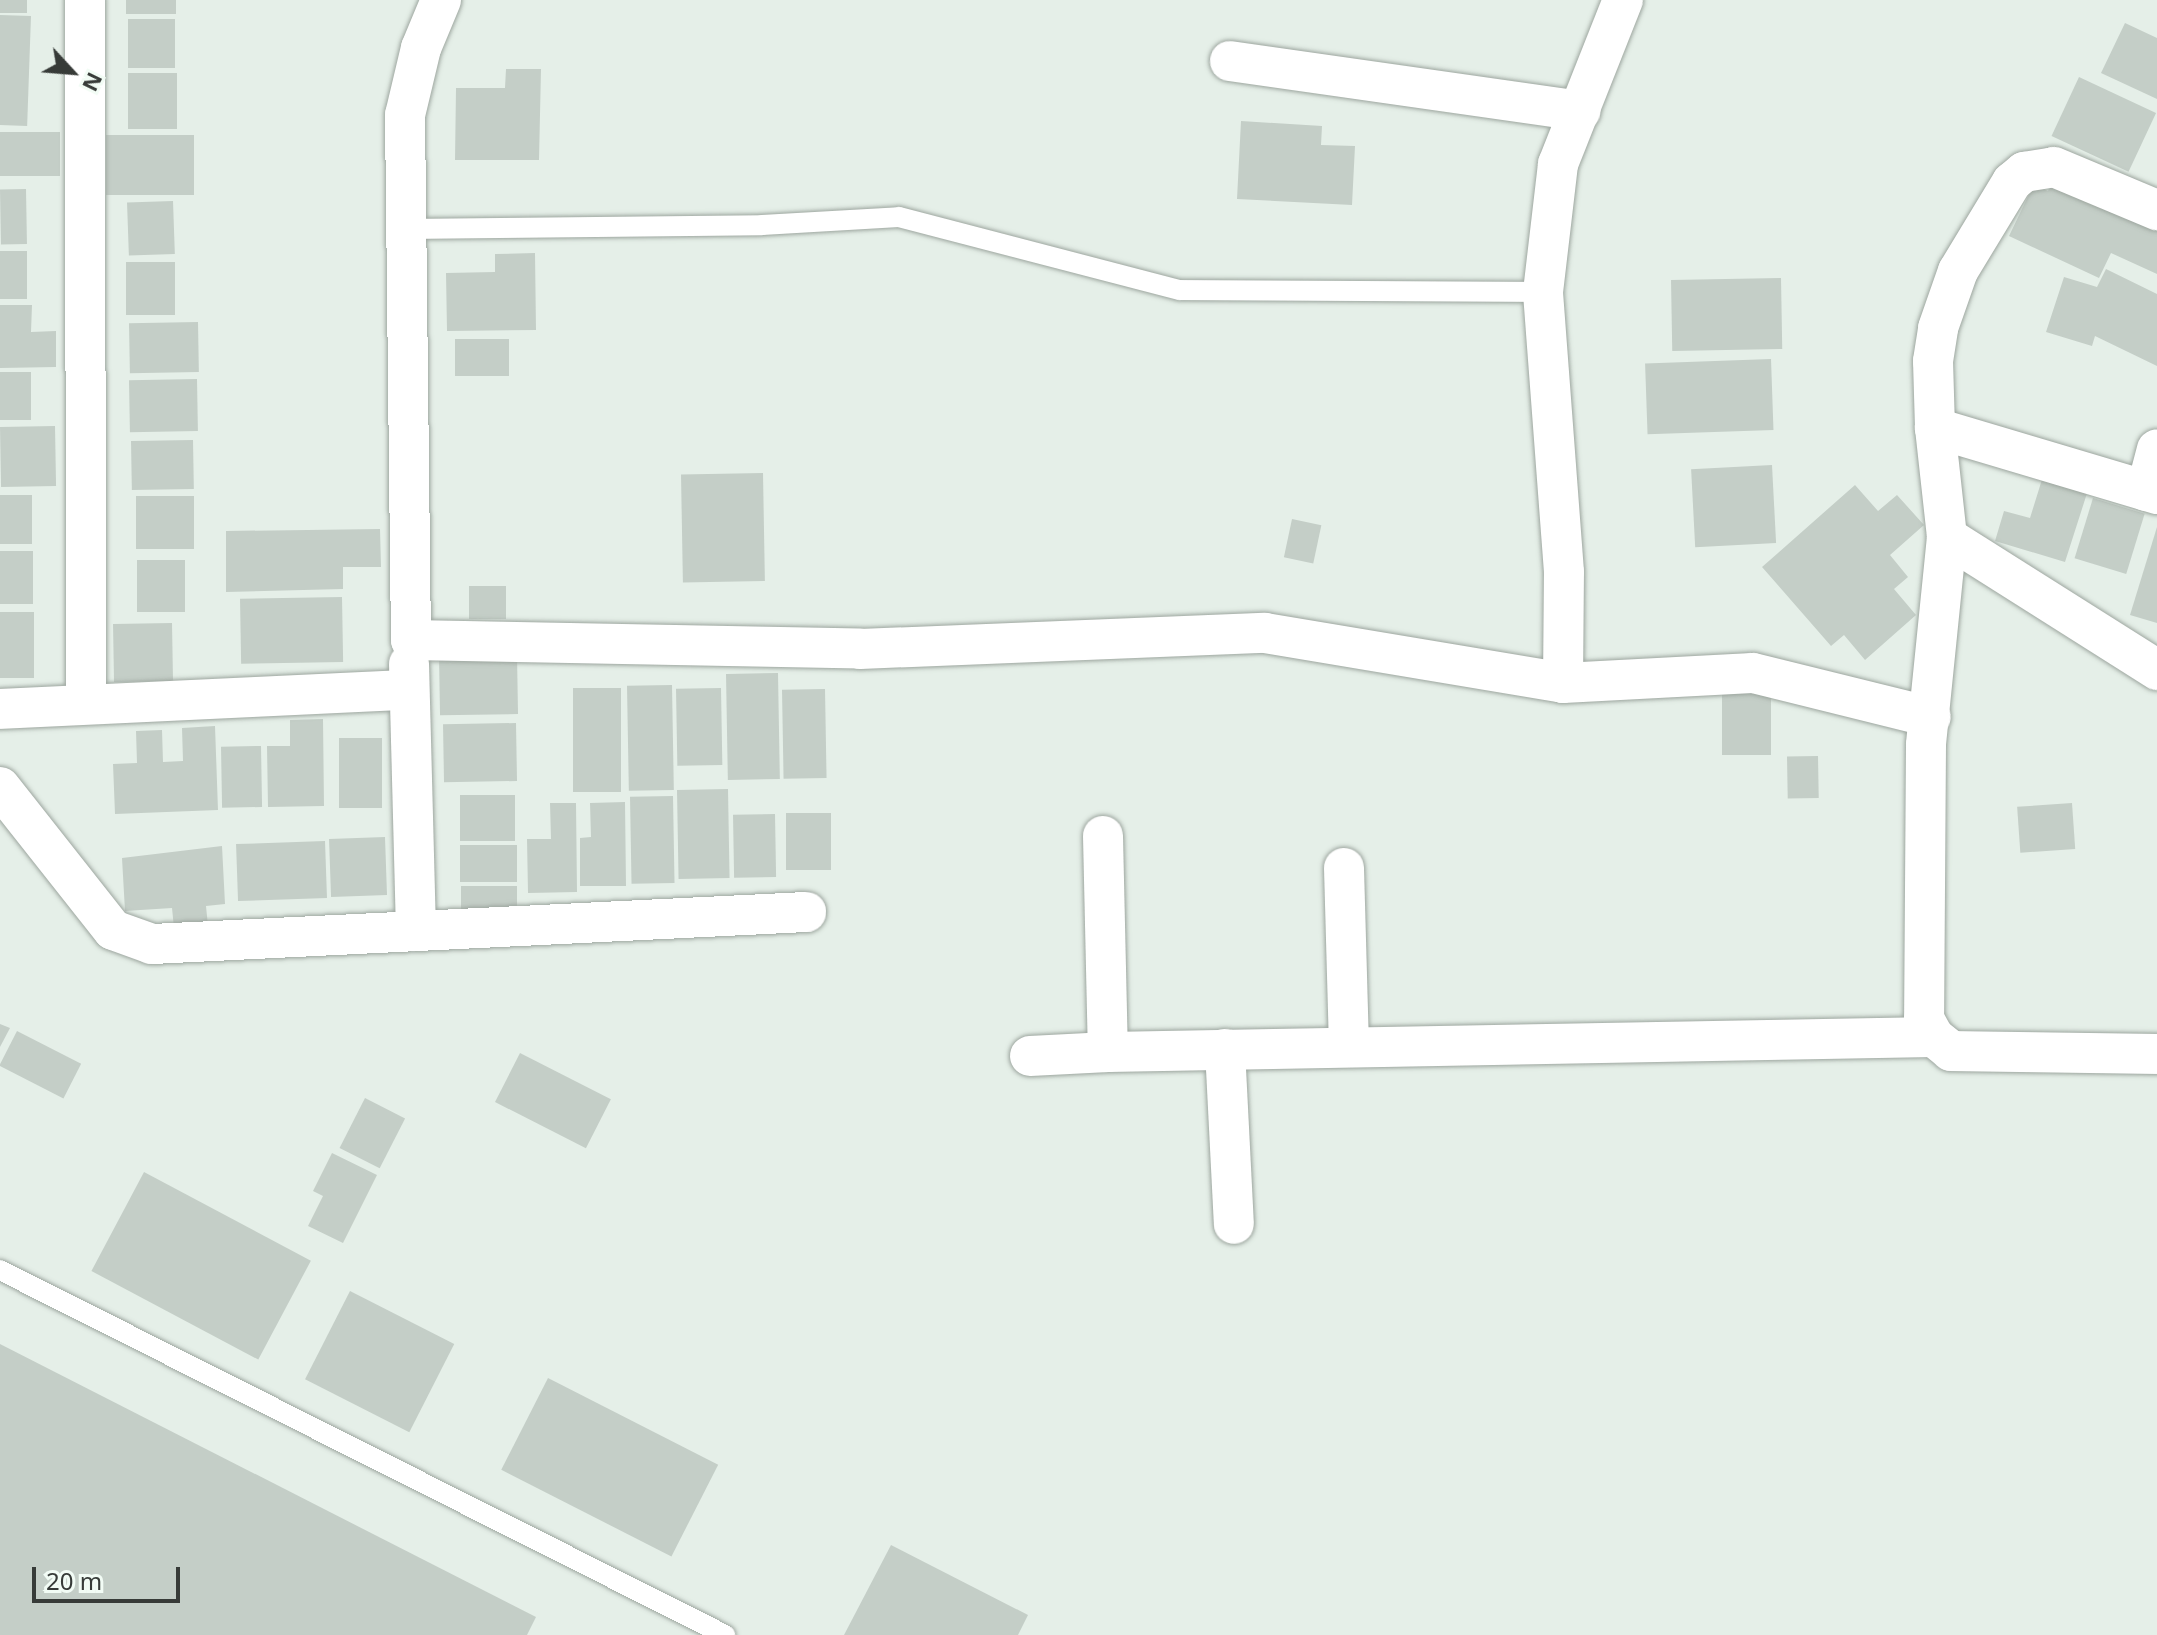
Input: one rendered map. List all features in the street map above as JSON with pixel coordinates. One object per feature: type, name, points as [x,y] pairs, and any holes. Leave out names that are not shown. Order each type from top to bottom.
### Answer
[{"type":"street","points":[[85,0],[86,704]]},
{"type":"street","points":[[416,931],[407,690],[413,512],[405,115],[421,48],[441,0]]},
{"type":"street","points":[[1563,683],[1564,572],[1543,292],[1558,164],[1623,0]]},
{"type":"street","points":[[1230,61],[1580,111]]},
{"type":"street","points":[[2157,210],[2054,167],[2036,168],[2012,182],[1958,271],[1938,328],[1933,361],[1935,428],[1947,537],[1931,717],[1924,1019],[1934,1037],[1951,1051],[2157,1054]]},
{"type":"street","points":[[1935,428],[2152,493],[2157,449]]},
{"type":"street","points":[[1947,537],[2157,670]]},
{"type":"street","points":[[411,640],[860,649],[1265,633],[1563,683],[1753,673],[1931,717]]},
{"type":"street","points":[[0,709],[407,690]]},
{"type":"street","points":[[0,787],[113,930],[152,944],[806,912]]},
{"type":"street","points":[[1103,836],[1108,1052]]},
{"type":"street","points":[[1344,868],[1349,1046]]},
{"type":"street","points":[[1030,1056],[1349,1046],[1934,1037]]},
{"type":"street","points":[[1225,1049],[1234,1224]]},
{"type":"lane","points":[[405,229],[746,226],[899,217],[1180,290],[1543,292]]},
{"type":"lane","points":[[0,1270],[725,1635]]},
{"type":"building","points":[[0,0],[27,0],[27,13],[0,13]]},
{"type":"building","points":[[126,0],[176,0],[176,14],[126,14]]},
{"type":"building","points":[[0,15],[31,16],[27,126],[0,125]]},
{"type":"building","points":[[128,19],[175,19],[175,68],[128,68]]},
{"type":"building","points":[[2125,23],[2157,38],[2157,99],[2101,73]]},
{"type":"building","points":[[506,69],[541,69],[539,160],[455,160],[456,88],[505,88]]},
{"type":"building","points":[[128,73],[177,73],[177,129],[128,129]]},
{"type":"building","points":[[2079,77],[2156,113],[2129,172],[2052,136]]},
{"type":"building","points":[[1241,121],[1322,126],[1321,145],[1355,146],[1352,205],[1237,199]]},
{"type":"building","points":[[0,132],[60,132],[60,176],[0,176]]},
{"type":"building","points":[[106,135],[194,135],[194,195],[106,195]]},
{"type":"building","points":[[2054,176],[2157,231],[2157,274],[2111,253],[2099,278],[2009,236],[2034,184],[2048,191]]},
{"type":"building","points":[[0,189],[26,189],[27,244],[1,244]]},
{"type":"building","points":[[173,201],[175,254],[129,256],[127,203]]},
{"type":"building","points":[[0,251],[27,251],[27,299],[0,299]]},
{"type":"building","points":[[535,253],[536,330],[447,331],[446,273],[495,272],[495,254]]},
{"type":"building","points":[[126,262],[175,262],[175,315],[126,315]]},
{"type":"building","points":[[2106,269],[2157,294],[2157,366],[2095,336],[2092,346],[2046,332],[2064,277],[2097,287]]},
{"type":"building","points":[[1781,278],[1782,349],[1672,351],[1671,280]]},
{"type":"building","points":[[0,305],[32,305],[31,332],[56,331],[56,367],[0,368]]},
{"type":"building","points":[[198,322],[199,372],[130,373],[129,323]]},
{"type":"building","points":[[455,339],[509,339],[509,376],[455,376]]},
{"type":"building","points":[[1771,359],[1773,430],[1648,434],[1645,363]]},
{"type":"building","points":[[0,372],[31,372],[31,420],[0,420]]},
{"type":"building","points":[[197,379],[198,431],[130,432],[129,380]]},
{"type":"building","points":[[55,426],[56,486],[1,487],[0,427]]},
{"type":"building","points":[[193,440],[194,489],[132,490],[131,441]]},
{"type":"building","points":[[1772,465],[1776,543],[1695,547],[1691,469]]},
{"type":"building","points":[[763,473],[765,581],[683,582],[681,474]]},
{"type":"building","points":[[2044,473],[2089,487],[2065,562],[1995,541],[2004,511],[2030,518]]},
{"type":"building","points":[[1855,485],[1878,511],[1897,495],[1924,525],[1890,555],[1908,577],[1894,589],[1916,615],[1865,660],[1844,635],[1831,646],[1762,567]]},
{"type":"building","points":[[0,495],[32,495],[32,544],[0,544]]},
{"type":"building","points":[[136,496],[194,496],[194,549],[136,549]]},
{"type":"building","points":[[2093,498],[2145,514],[2126,574],[2075,558]]},
{"type":"building","points":[[1292,519],[1321,525],[1313,563],[1284,557]]},
{"type":"building","points":[[2157,527],[2157,623],[2130,615]]},
{"type":"building","points":[[380,529],[381,567],[343,567],[343,589],[226,592],[226,531]]},
{"type":"building","points":[[0,551],[33,551],[33,604],[0,604]]},
{"type":"building","points":[[137,560],[185,560],[185,612],[137,612]]},
{"type":"building","points":[[469,586],[506,586],[506,619],[469,619]]},
{"type":"building","points":[[342,597],[343,662],[241,664],[240,599]]},
{"type":"building","points":[[0,612],[34,612],[34,678],[0,678]]},
{"type":"building","points":[[172,623],[173,681],[114,682],[113,624]]},
{"type":"building","points":[[517,655],[518,714],[440,715],[439,656]]},
{"type":"building","points":[[778,673],[780,779],[728,780],[726,674]]},
{"type":"building","points":[[672,685],[674,790],[629,791],[627,686]]},
{"type":"building","points":[[573,688],[621,688],[621,792],[573,792]]},
{"type":"building","points":[[721,688],[722,765],[677,766],[676,689]]},
{"type":"building","points":[[825,689],[827,778],[784,779],[782,690]]},
{"type":"building","points":[[1722,692],[1771,692],[1771,755],[1722,755]]},
{"type":"building","points":[[323,719],[324,806],[268,807],[267,746],[290,746],[290,720]]},
{"type":"building","points":[[516,723],[517,781],[444,782],[443,724]]},
{"type":"building","points":[[215,726],[218,810],[115,814],[113,764],[137,763],[136,731],[162,730],[163,762],[183,761],[182,728]]},
{"type":"building","points":[[339,738],[382,738],[382,808],[339,808]]},
{"type":"building","points":[[261,746],[262,807],[222,808],[221,747]]},
{"type":"building","points":[[1818,756],[1819,798],[1788,799],[1787,757]]},
{"type":"building","points":[[728,789],[730,878],[679,879],[677,790]]},
{"type":"building","points":[[460,795],[515,795],[515,841],[460,841]]},
{"type":"building","points":[[673,796],[675,883],[632,884],[630,797]]},
{"type":"building","points":[[625,802],[626,886],[580,886],[580,838],[591,837],[590,803]]},
{"type":"building","points":[[550,803],[576,803],[577,892],[528,893],[527,839],[551,839]]},
{"type":"building","points":[[2072,803],[2075,849],[2020,853],[2017,807]]},
{"type":"building","points":[[786,813],[831,813],[831,870],[786,870]]},
{"type":"building","points":[[775,814],[776,877],[734,878],[733,815]]},
{"type":"building","points":[[385,837],[387,895],[331,897],[329,839]]},
{"type":"building","points":[[325,841],[327,898],[238,901],[236,844]]},
{"type":"building","points":[[460,845],[517,845],[517,882],[460,882]]},
{"type":"building","points":[[222,846],[225,904],[206,906],[208,926],[174,928],[172,908],[125,911],[122,858]]},
{"type":"building","points":[[461,886],[517,886],[517,922],[461,922]]},
{"type":"building","points":[[0,1024],[10,1028],[0,1047]]},
{"type":"building","points":[[17,1031],[81,1064],[63,1098],[0,1066]]},
{"type":"building","points":[[520,1053],[611,1099],[586,1148],[495,1102]]},
{"type":"building","points":[[365,1098],[405,1118],[380,1168],[340,1148]]},
{"type":"building","points":[[332,1153],[377,1175],[343,1243],[308,1226],[323,1196],[313,1191]]},
{"type":"building","points":[[144,1172],[311,1261],[258,1360],[91,1271]]},
{"type":"building","points":[[350,1291],[454,1344],[409,1432],[305,1379]]},
{"type":"building","points":[[0,1344],[536,1617],[527,1635],[0,1635]]},
{"type":"building","points":[[548,1378],[718,1465],[671,1556],[501,1470]]},
{"type":"building","points":[[891,1545],[1028,1615],[1018,1635],[844,1635]]}]
